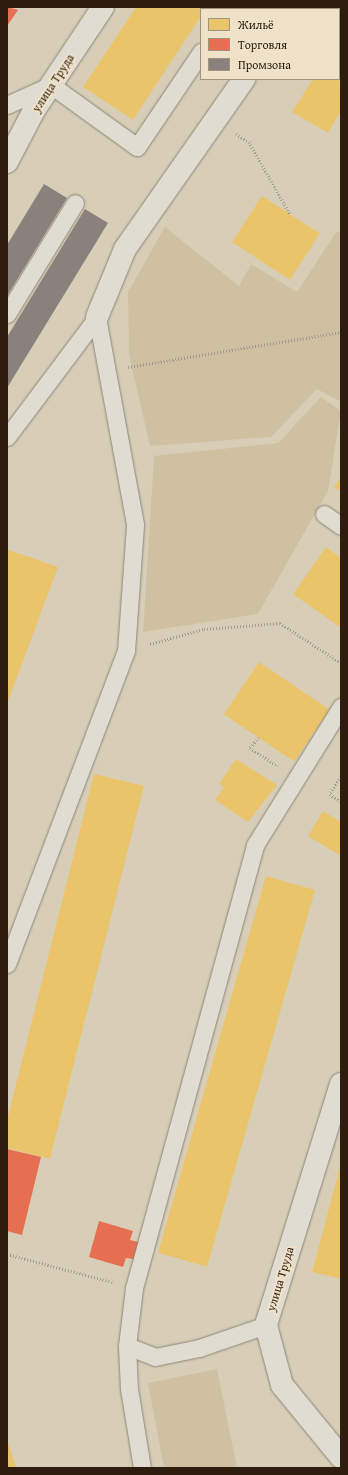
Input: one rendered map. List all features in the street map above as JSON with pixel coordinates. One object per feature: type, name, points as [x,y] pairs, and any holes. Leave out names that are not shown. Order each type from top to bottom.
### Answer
[{"type":"street","name":"улица Труда","points":[[7,162],[51,85],[103,7]]},
{"type":"street","points":[[97,318],[125,249],[243,80]]},
{"type":"street","name":"улица Труда","points":[[341,1084],[266,1325],[282,1385],[341,1457]]},
{"type":"lane","points":[[7,105],[51,85],[138,147],[200,54]]},
{"type":"lane","points":[[7,314],[75,203]]},
{"type":"lane","points":[[7,964],[126,651],[135,524],[97,318]]},
{"type":"lane","points":[[7,437],[97,318]]},
{"type":"lane","points":[[324,514],[341,526]]},
{"type":"lane","points":[[142,1468],[129,1389],[127,1346],[134,1288],[255,845],[341,707]]},
{"type":"lane","points":[[127,1346],[155,1357],[199,1348],[266,1325]]},
{"type":"path","points":[[249,142],[290,214]]},
{"type":"path","points":[[106,371],[341,332]]},
{"type":"path","points":[[126,651],[204,629],[280,623],[341,663]]},
{"type":"path","points":[[259,738],[250,748],[297,778]]},
{"type":"path","points":[[341,777],[330,794],[341,802]]},
{"type":"path","points":[[7,1254],[134,1288]]},
{"type":"shaded area","points":[[165,227],[239,286],[251,264],[297,292],[337,231],[341,233],[341,402],[317,389],[271,437],[150,446],[129,355],[128,292]]},
{"type":"shaded area","points":[[321,397],[341,411],[328,491],[258,614],[143,632],[154,456],[278,443]]},
{"type":"shaded area","points":[[217,1369],[237,1468],[164,1468],[148,1383]]},
{"type":"building: Жильё","points":[[136,7],[207,7],[200,8],[200,18],[133,120],[83,87]]},
{"type":"building: Жильё","points":[[312,80],[339,80],[341,111],[328,133],[292,112]]},
{"type":"building: Жильё","points":[[262,196],[320,234],[290,280],[232,242]]},
{"type":"building: Жильё","points":[[341,476],[341,491],[334,487]]},
{"type":"building: Жильё","points":[[326,547],[341,558],[341,628],[293,594]]},
{"type":"building: Жильё","points":[[9,550],[58,567],[7,704],[7,554]]},
{"type":"building: Жильё","points":[[259,662],[329,710],[294,762],[224,714]]},
{"type":"building: Жильё","points":[[236,759],[277,785],[248,822],[215,800],[224,787],[219,784]]},
{"type":"building: Жильё","points":[[94,774],[144,786],[50,1159],[7,1148],[7,1120]]},
{"type":"building: Жильё","points":[[323,811],[341,822],[341,856],[308,836]]},
{"type":"building: Жильё","points":[[266,876],[315,890],[207,1267],[158,1253]]},
{"type":"building: Жильё","points":[[341,1163],[341,1279],[312,1272]]},
{"type":"building: Жильё","points":[[7,1439],[16,1468],[7,1468]]},
{"type":"building: Торговля","points":[[7,7],[18,10],[7,26]]},
{"type":"building: Торговля","points":[[7,1149],[41,1157],[22,1235],[7,1231]]},
{"type":"building: Торговля","points":[[99,1221],[133,1231],[130,1240],[138,1242],[134,1259],[126,1258],[123,1267],[89,1257]]},
{"type":"building: Промзона","points":[[44,184],[67,198],[7,296],[7,245]]},
{"type":"building: Промзона","points":[[85,209],[108,223],[7,388],[7,337]]}]
